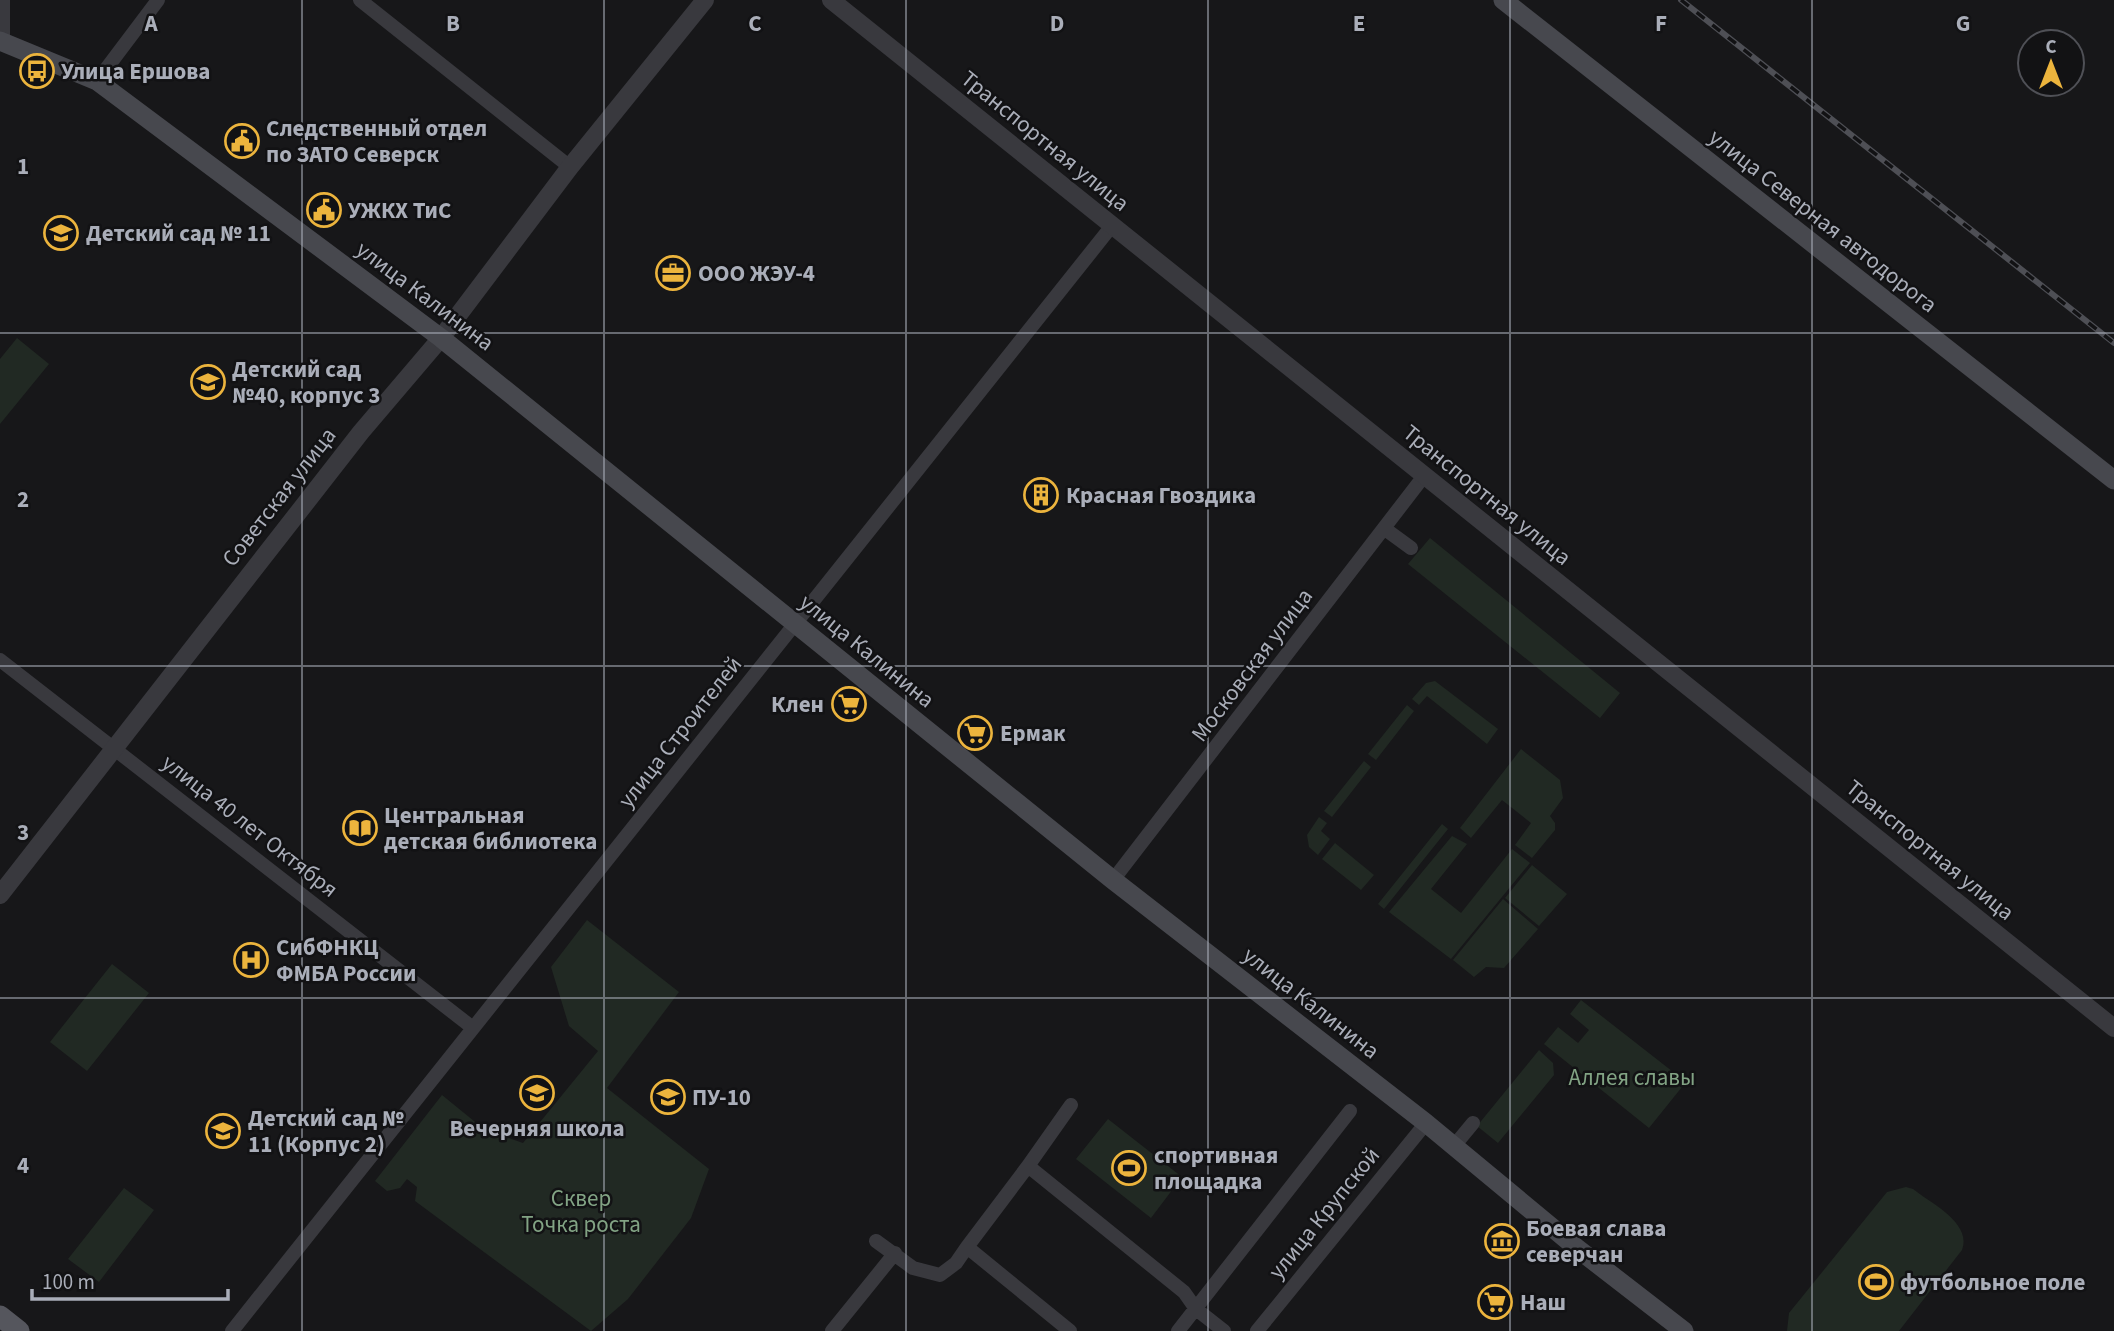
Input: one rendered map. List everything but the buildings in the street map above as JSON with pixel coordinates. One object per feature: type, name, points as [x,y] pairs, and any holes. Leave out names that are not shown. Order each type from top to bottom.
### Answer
[{"type":"main road","name":"улица Северная автодорога","points":[[1503,0],[2114,480]]},
{"type":"main road","name":"улица Калинина","points":[[2,41],[97,81],[441,338],[1113,880],[1426,1123],[1578,1250],[1684,1331]]},
{"type":"main road","points":[[0,1316],[19,1331]]},
{"type":"street","points":[[2,41],[3,0]]},
{"type":"street","points":[[97,81],[158,0]]},
{"type":"street","points":[[360,0],[569,167]]},
{"type":"street","name":"Советская улица","points":[[0,895],[361,432],[441,338],[569,167],[705,0]]},
{"type":"street","name":"Транспортная улица","points":[[831,0],[2114,1028]]},
{"type":"street","name":"улица Строителей","points":[[232,1331],[1111,227]]},
{"type":"street","name":"Московская улица","points":[[1113,880],[1424,476]]},
{"type":"street","points":[[1385,529],[1411,548]]},
{"type":"street","name":"улица 40 лет Октября","points":[[0,660],[473,1028]]},
{"type":"street","points":[[876,1241],[924,1274],[940,1275],[956,1263],[1071,1105]]},
{"type":"street","points":[[1178,1331],[1350,1111]]},
{"type":"street","name":"улица Крупской","points":[[1257,1331],[1426,1123]]},
{"type":"street","points":[[1454,1146],[1473,1123]]},
{"type":"street","points":[[1028,1166],[1184,1292],[1196,1309],[1224,1331]]},
{"type":"street","points":[[967,1247],[1070,1331]]},
{"type":"street","points":[[832,1331],[895,1253]]},
{"type":"green space","points":[[17,338],[49,364],[0,424],[0,359]]},
{"type":"green space","points":[[1430,538],[1620,693],[1600,718],[1408,564]]},
{"type":"green space","points":[[1435,681],[1498,729],[1487,744],[1427,696],[1419,705],[1412,699],[1426,683]]},
{"type":"green space","points":[[1407,705],[1414,711],[1376,760],[1368,754]]},
{"type":"green space","points":[[1521,749],[1560,780],[1563,798],[1550,816],[1555,823],[1555,830],[1532,858],[1515,845],[1531,823],[1502,800],[1471,838],[1460,828]]},
{"type":"green space","points":[[1364,761],[1371,767],[1332,817],[1324,811]]},
{"type":"green space","points":[[1319,817],[1327,823],[1321,831],[1330,839],[1318,855],[1309,847],[1307,835]]},
{"type":"green space","points":[[1442,824],[1448,829],[1384,909],[1378,904]]},
{"type":"green space","points":[[1452,836],[1467,844],[1431,889],[1461,913],[1512,849],[1530,863],[1451,959],[1389,912]]},
{"type":"green space","points":[[1335,843],[1374,875],[1361,890],[1322,859]]},
{"type":"green space","points":[[1532,865],[1567,894],[1539,926],[1505,898]]},
{"type":"green space","points":[[1503,899],[1538,929],[1504,968],[1486,967],[1474,977],[1453,960]]},
{"type":"green space","name":"Сквер Точка роста","points":[[587,920],[679,992],[607,1088],[709,1169],[691,1218],[628,1299],[591,1331],[415,1201],[417,1187],[407,1179],[400,1188],[387,1191],[375,1181],[442,1095],[485,1130],[523,1143],[598,1051],[569,1026],[551,967]]},
{"type":"green space","points":[[112,964],[149,993],[87,1071],[50,1042]]},
{"type":"green space","name":"Аллея славы","points":[[1581,1000],[1686,1082],[1649,1128],[1544,1044],[1558,1027],[1578,1043],[1589,1030],[1570,1014]]},
{"type":"green space","points":[[1539,1050],[1553,1063],[1554,1075],[1498,1143],[1477,1126]]},
{"type":"green space","name":"спортивная площадка","points":[[1108,1119],[1182,1177],[1151,1218],[1076,1159]]},
{"type":"green space","name":"футбольное поле","points":[[1906,1187],[1913,1189],[1948,1215],[1956,1223],[1964,1240],[1962,1250],[1899,1331],[1787,1331],[1789,1313],[1887,1192]]},
{"type":"green space","points":[[124,1188],[154,1210],[99,1282],[68,1259]]},
{"type":"railway","points":[[1681,0],[2114,343]]},
{"type":"place","name":"Улица Ершова","points":[[37,71]]},
{"type":"place","name":"Следственный отдел по ЗАТО Северск","points":[[242,141]]},
{"type":"place","name":"УЖКХ ТиС","points":[[324,210]]},
{"type":"place","name":"Детский сад № 11","points":[[61,233]]},
{"type":"place","name":"ООО ЖЭУ-4","points":[[673,273]]},
{"type":"place","name":"Детский сад №40, корпус 3","points":[[208,382]]},
{"type":"place","name":"Красная Гвоздика","points":[[1041,495]]},
{"type":"place","name":"Клен","points":[[849,704]]},
{"type":"place","name":"Ермак","points":[[975,733]]},
{"type":"place","name":"Центральная детская библиотека","points":[[360,828]]},
{"type":"place","name":"СибФНКЦ ФМБА России","points":[[251,960]]},
{"type":"place","name":"Вечерняя школа","points":[[537,1093]]},
{"type":"place","name":"ПУ-10","points":[[668,1097]]},
{"type":"place","name":"Детский сад № 11 (Корпус 2)","points":[[223,1131]]},
{"type":"place","name":"спортивная площадка","points":[[1129,1168]]},
{"type":"place","name":"Боевая слава северчан","points":[[1502,1241]]},
{"type":"place","name":"футбольное поле","points":[[1876,1282]]},
{"type":"place","name":"Наш","points":[[1495,1302]]}]
